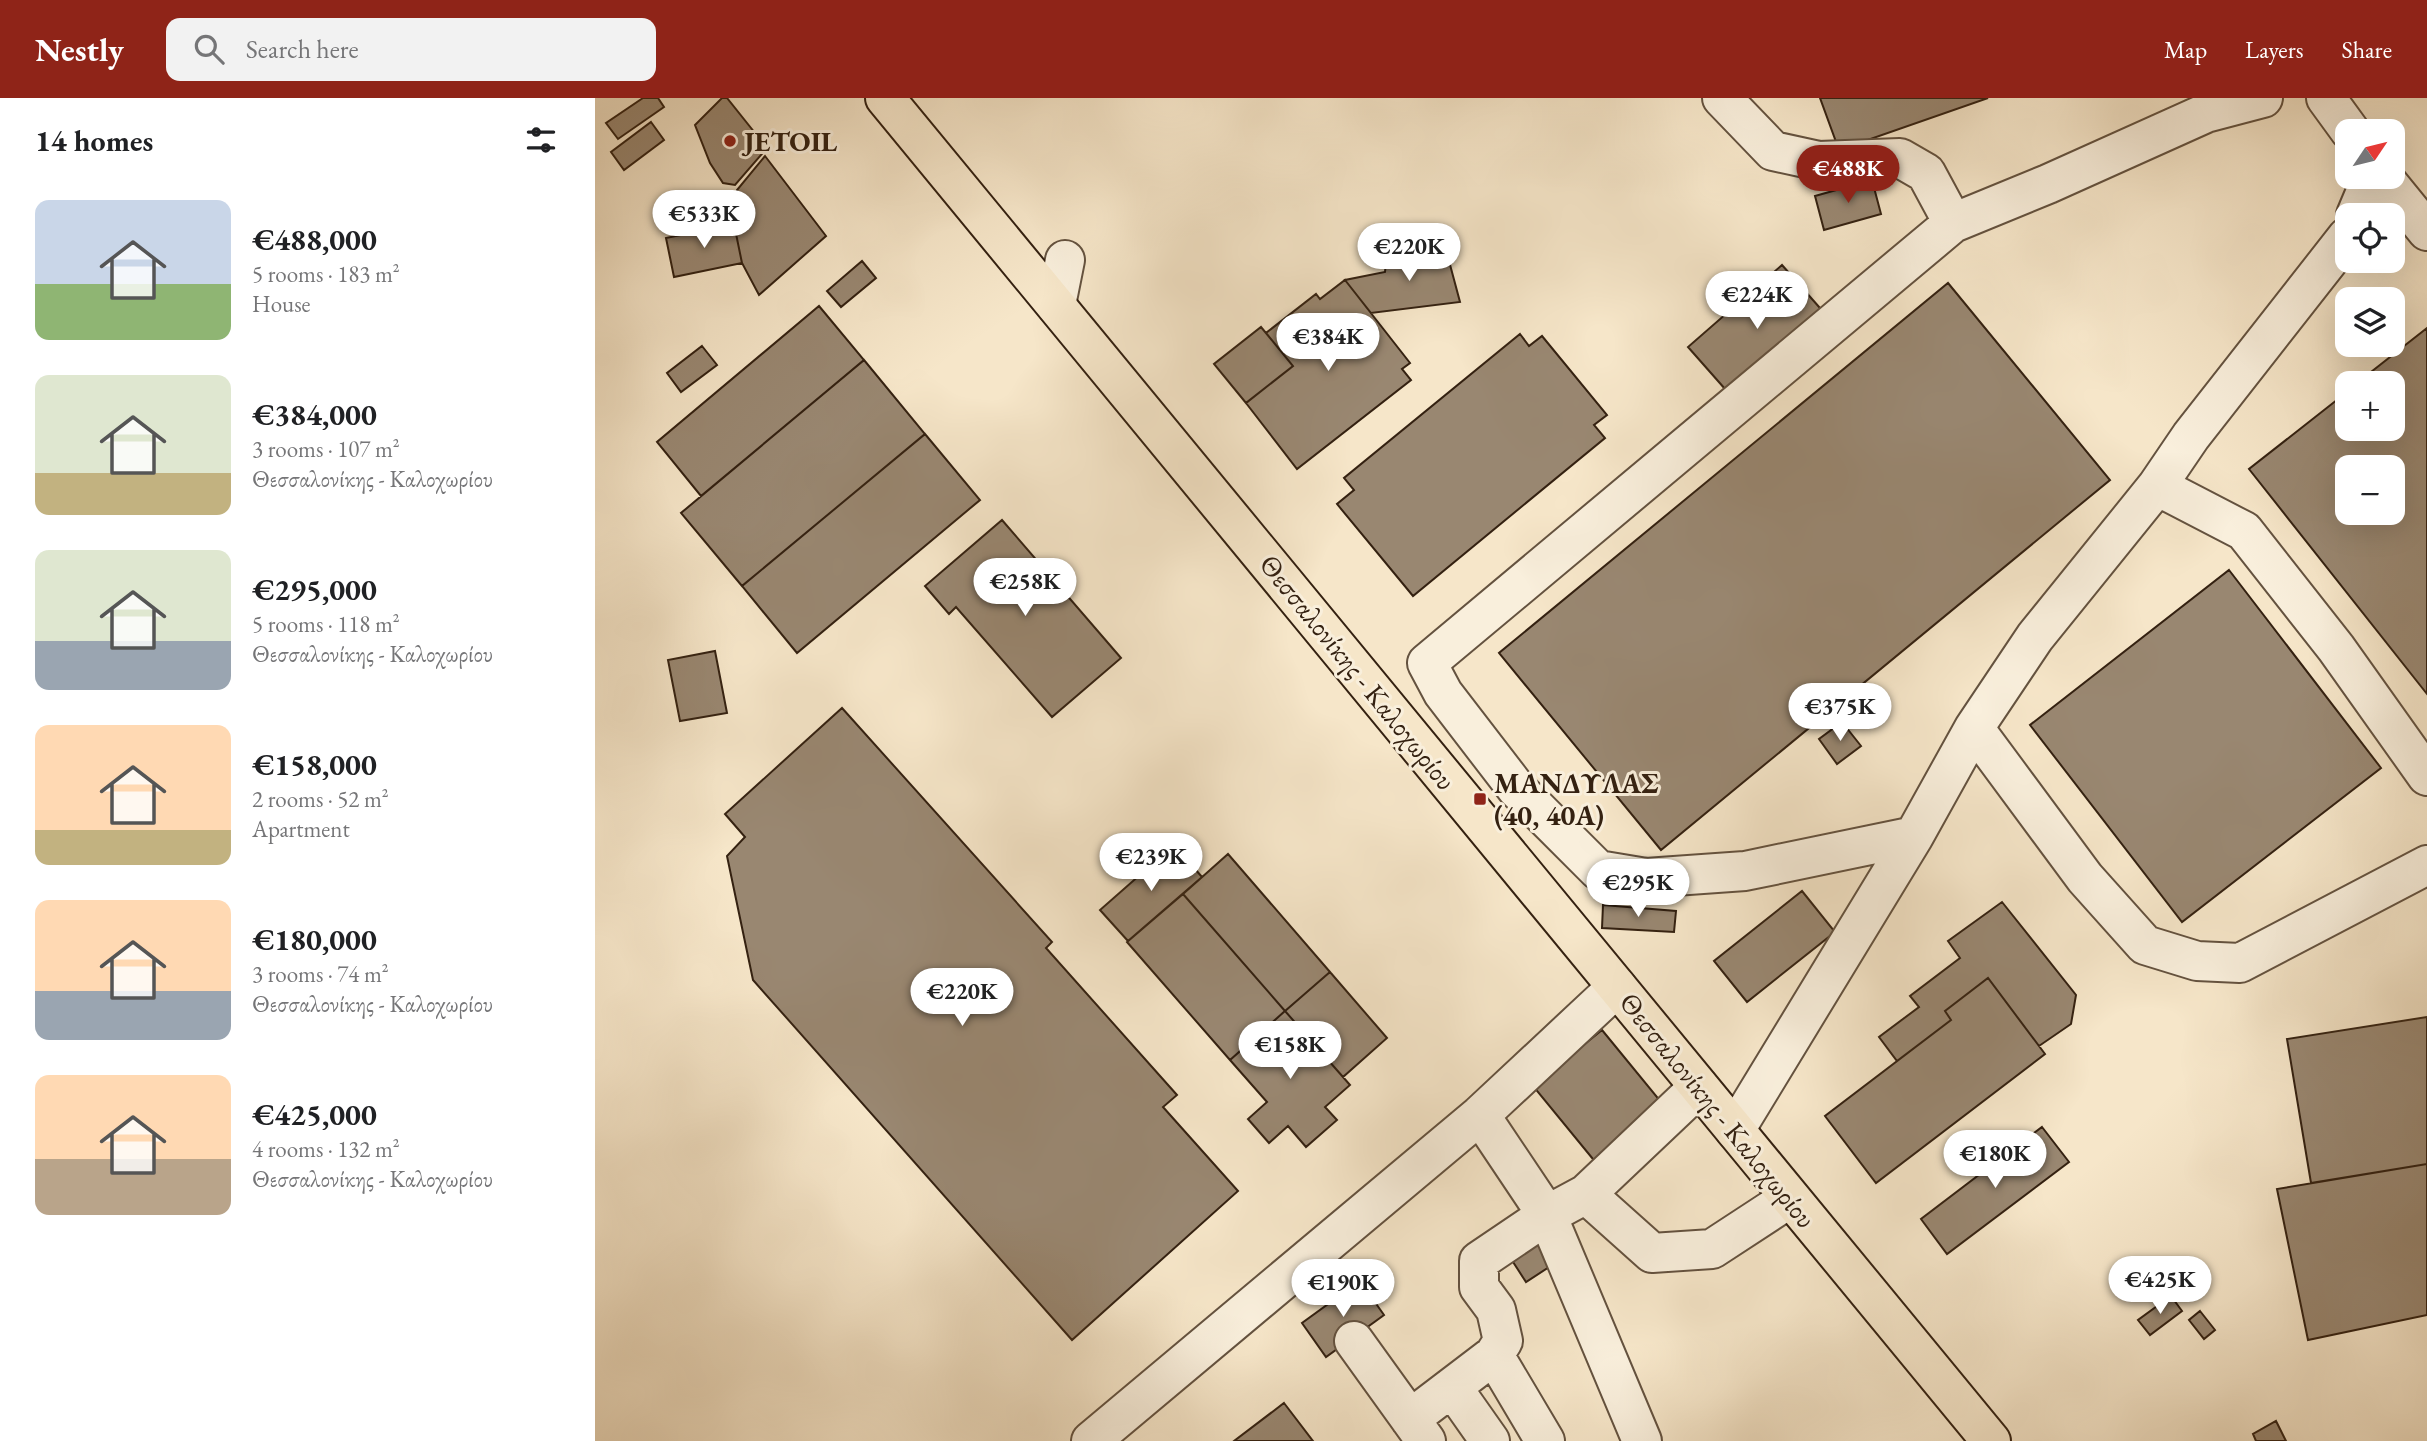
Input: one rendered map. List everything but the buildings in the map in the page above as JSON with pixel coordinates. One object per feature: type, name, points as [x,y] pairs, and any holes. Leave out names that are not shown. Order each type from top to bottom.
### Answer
[{"type":"main road","name":"Θεσσαλονίκης - Καλοχωρίου","points":[[885,98],[1991,1441]]},
{"type":"street","points":[[1722,98],[1773,151],[1819,161],[1900,159],[1926,173],[1953,223]]},
{"type":"street","points":[[1914,836],[1745,871],[1646,878],[1598,870],[1516,788],[1443,693],[1427,663],[1953,223],[2048,184],[2206,113],[2263,98]]},
{"type":"street","points":[[2326,98],[2341,119]]},
{"type":"street","points":[[2393,189],[2427,231]]},
{"type":"street","points":[[1735,1130],[1914,836],[1974,728],[2035,637],[2157,486],[2191,436],[2335,252]]},
{"type":"street","points":[[1056,305],[1065,260]]},
{"type":"street","points":[[2157,486],[2244,531],[2336,648],[2427,776]]},
{"type":"street","points":[[1974,728],[2085,878],[2145,945],[2197,961],[2241,963],[2427,865]]},
{"type":"street","points":[[1091,1441],[1480,1115],[1617,987]]},
{"type":"street","points":[[1354,1342],[1418,1430],[1451,1387],[1494,1355],[1503,1341],[1503,1329],[1496,1310],[1479,1287],[1479,1261],[1547,1215],[1586,1194],[1699,1087]]},
{"type":"street","points":[[1480,1115],[1547,1215],[1642,1441]]},
{"type":"street","points":[[1586,1194],[1651,1252],[1712,1249],[1790,1198]]},
{"type":"street","points":[[1494,1355],[1545,1441]]},
{"type":"street","points":[[1451,1387],[1490,1441]]},
{"type":"place","name":"JETOIL","points":[[730,141]]},
{"type":"place","name":"ΜΑΝΔΥΛΑΣ (40, 40Α)","points":[[1480,799]]}]
